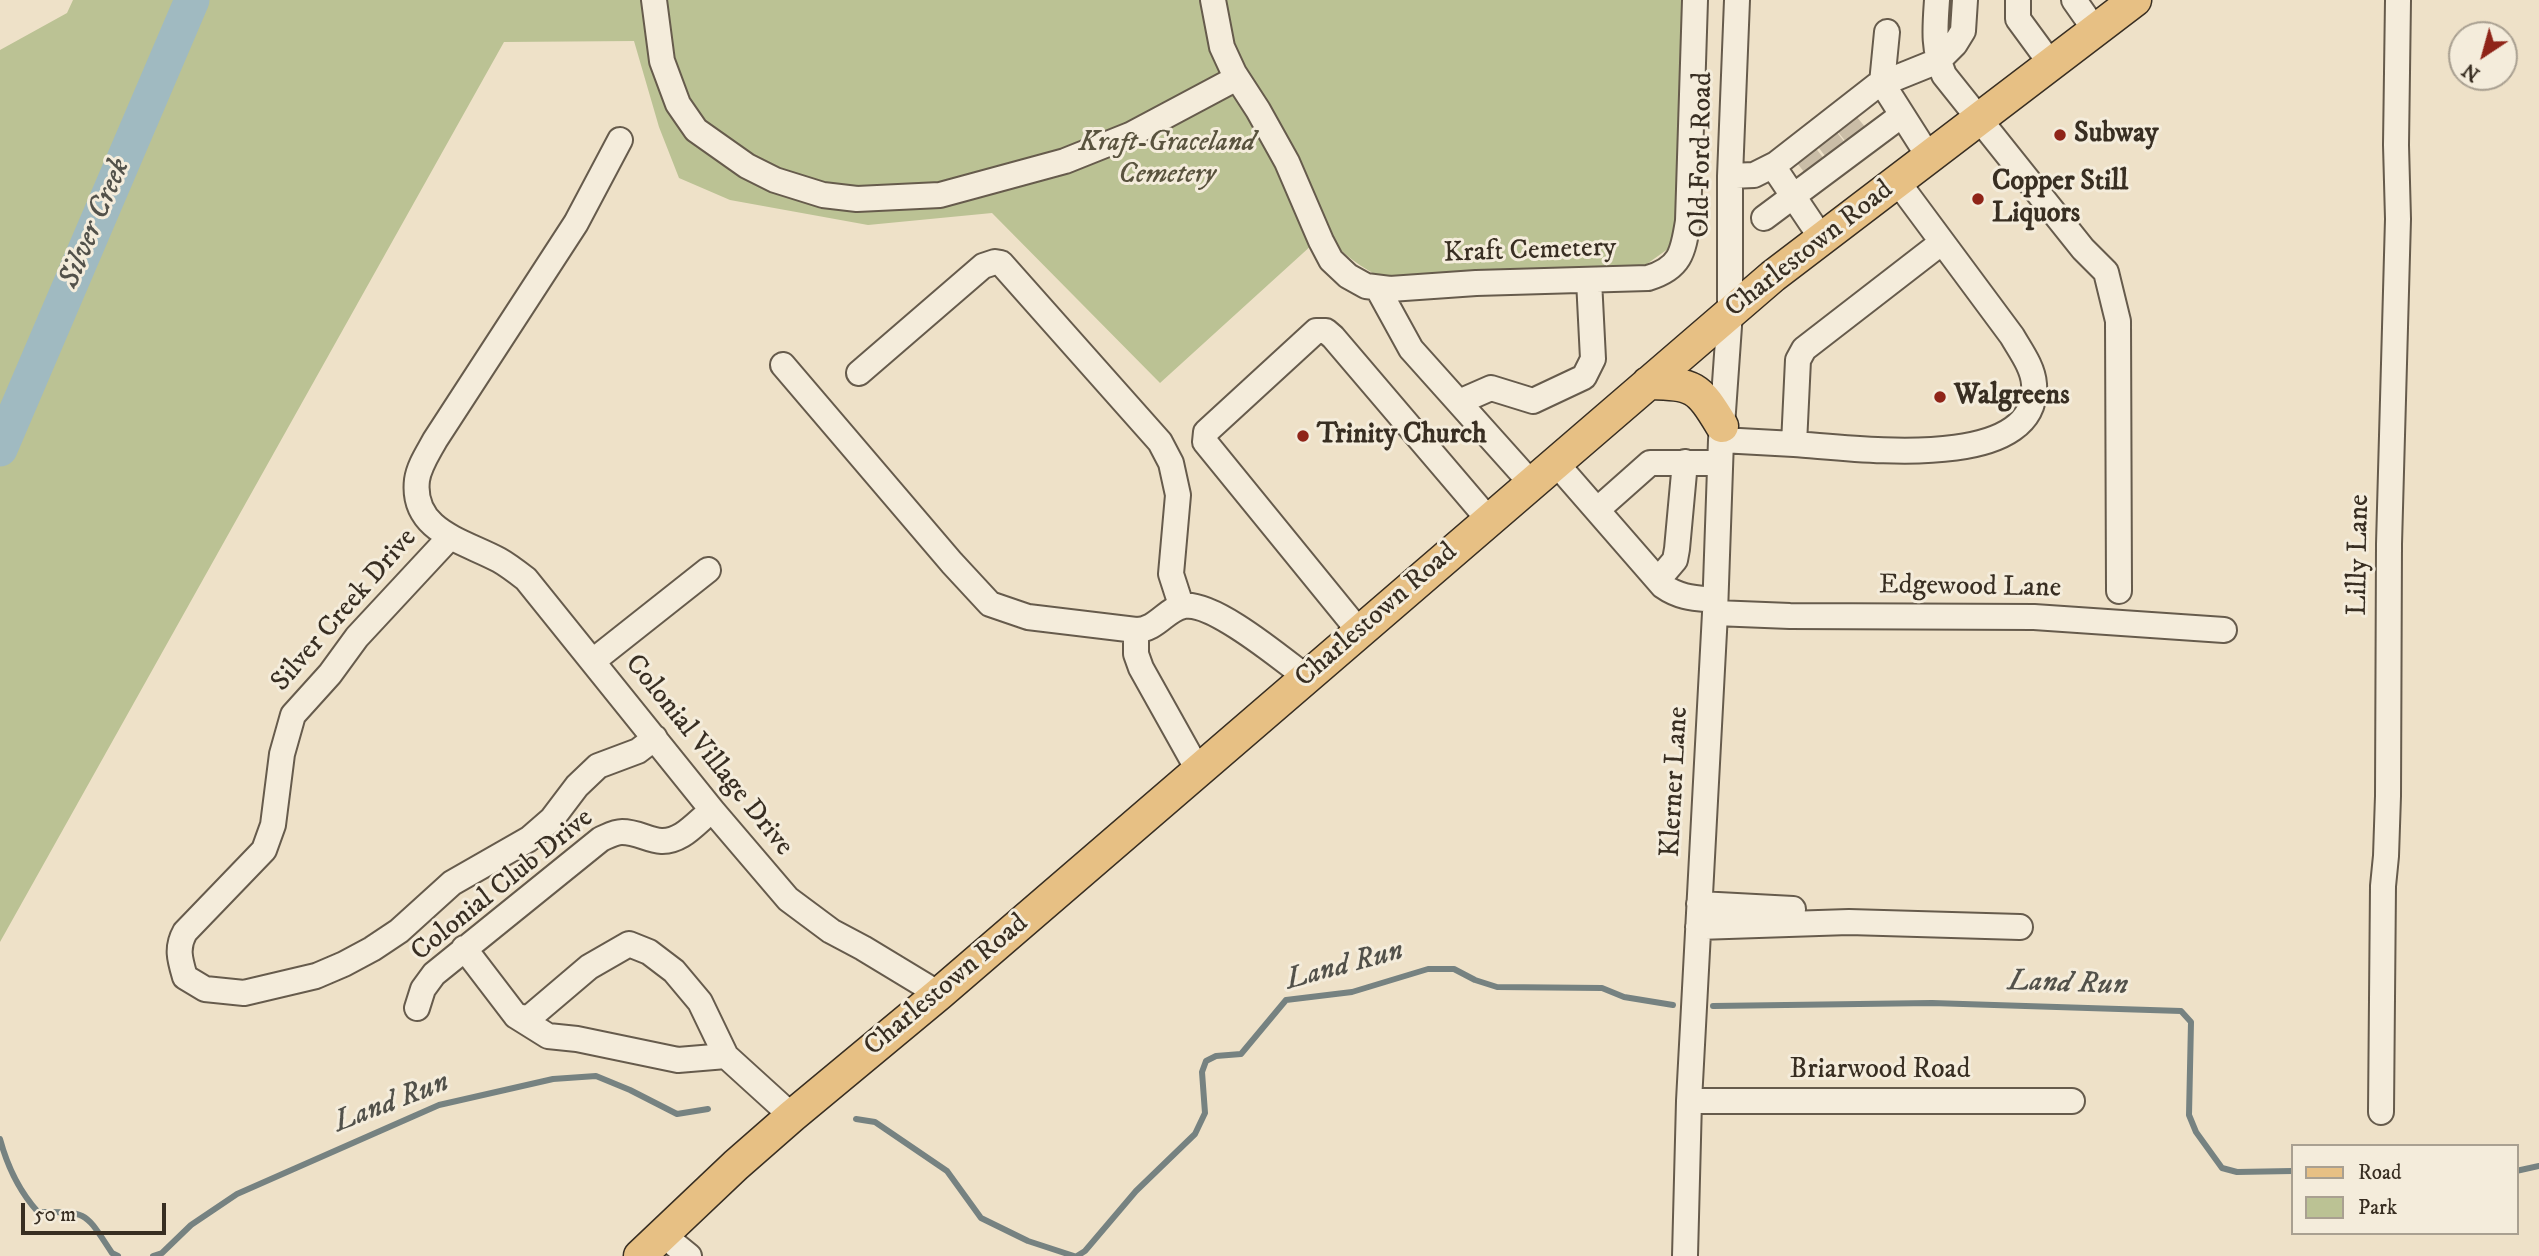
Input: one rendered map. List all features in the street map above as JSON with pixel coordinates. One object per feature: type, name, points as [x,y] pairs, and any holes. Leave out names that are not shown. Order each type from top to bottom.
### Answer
[{"type":"main road","name":"Charlestown Road","points":[[640,1256],[792,1116],[939,994],[1730,312],[2134,0]]},
{"type":"main road","points":[[1648,383],[1679,384],[1696,389],[1709,404],[1721,443]]},
{"type":"street","points":[[654,0],[662,61],[678,104],[696,130],[747,166],[775,180],[823,195],[856,199],[940,195],[1065,161],[1130,135],[1237,78]]},
{"type":"street","name":"Kraft Cemetery","points":[[1213,0],[1222,47],[1237,78],[1287,162],[1331,260],[1348,276],[1378,289],[1648,278],[1662,274],[1673,266],[1681,256],[1688,221],[1695,0]]},
{"type":"street","name":"Old Ford Road","points":[[1730,312],[1730,176],[1737,0]]},
{"type":"street","points":[[1937,0],[1935,45],[1944,75],[2083,249],[2106,272],[2118,321],[2119,591]]},
{"type":"street","points":[[1882,83],[1938,61],[1955,44],[1963,31],[1965,0]]},
{"type":"street","points":[[2018,0],[2018,19],[2051,64]]},
{"type":"street","points":[[2028,0],[2031,38]]},
{"type":"street","points":[[2074,0],[2095,30]]},
{"type":"street","name":"Lilly Lane","points":[[2381,1112],[2383,886],[2388,796],[2389,544],[2398,219],[2398,0]]},
{"type":"street","points":[[1730,176],[1754,175],[1773,166],[1812,163],[1843,139],[1882,83],[1887,32]]},
{"type":"street","points":[[1882,83],[1929,157]]},
{"type":"street","points":[[1764,218],[1794,198],[1812,163],[1843,139],[1902,115]]},
{"type":"street","name":"Silver Creek Drive","points":[[620,140],[576,223],[435,440],[422,465],[418,478],[417,501],[431,524],[450,537],[357,637],[330,674],[293,715],[282,754],[274,825],[264,850],[185,932],[179,942],[179,956],[185,977],[205,989],[244,993],[316,976],[344,964],[399,931],[452,883],[528,839],[552,819],[577,786],[598,766],[638,751],[655,738]]},
{"type":"street","points":[[1773,166],[1822,239]]},
{"type":"street","points":[[1597,510],[1645,466],[1656,462],[1685,462],[1721,443],[1794,443],[1943,450],[1989,441],[2010,433],[2019,425],[2031,407],[2034,394],[2034,382],[2026,361],[2012,336],[1897,181]]},
{"type":"street","points":[[1794,443],[1798,360],[1801,353],[1941,243]]},
{"type":"street","points":[[859,373],[983,267],[995,262],[1001,263],[1166,452],[1178,495],[1171,574],[1181,606]]},
{"type":"street","points":[[1458,402],[1491,388],[1533,401],[1584,377],[1593,359],[1589,280]]},
{"type":"street","points":[[1378,289],[1411,349],[1531,483]]},
{"type":"street","name":"Klerner Lane","points":[[1685,1256],[1689,1101],[1721,443],[1730,312]]},
{"type":"street","points":[[1359,631],[1205,442],[1206,432],[1307,339],[1321,330],[1333,337],[1489,520]]},
{"type":"street","points":[[783,365],[990,604],[1028,617],[1136,630],[1149,628],[1181,606],[1195,606],[1222,618],[1307,677]]},
{"type":"street","name":"Edgewood Lane","points":[[1555,462],[1658,580],[1674,594],[1715,606],[1804,616],[2034,617],[2224,630]]},
{"type":"street","points":[[1658,580],[1675,560],[1685,462]]},
{"type":"street","name":"Colonial Village Drive","points":[[450,537],[497,559],[526,579],[712,810],[788,899],[831,931],[939,994]]},
{"type":"street","points":[[593,661],[708,570]]},
{"type":"street","points":[[1136,630],[1136,654],[1141,668],[1198,770]]},
{"type":"street","name":"Colonial Club Drive","points":[[417,1008],[423,989],[434,974],[601,838],[618,831],[664,842],[681,836],[712,810]]},
{"type":"street","points":[[1698,916],[1837,912]]},
{"type":"street","points":[[1698,916],[2020,927]]},
{"type":"street","points":[[516,1016],[528,1018],[589,967],[629,944],[649,952],[674,971],[700,1002],[726,1056],[792,1116]]},
{"type":"street","points":[[464,948],[516,1016],[548,1036],[577,1039],[678,1060],[726,1056]]},
{"type":"street","name":"Briarwood Road","points":[[1689,1101],[2072,1101]]},
{"type":"street","points":[[662,1234],[689,1256]]},
{"type":"green space","name":"Kraft-Graceland Cemetery","points":[[73,0],[1689,0],[1682,232],[1672,246],[1637,271],[1386,280],[1353,260],[1324,234],[1160,383],[992,213],[868,225],[730,200],[679,178],[659,127],[634,41],[504,42],[0,942],[0,50],[67,13]]},
{"type":"waterway","name":"Silver Creek","points":[[0,449],[192,0]]},
{"type":"waterway","name":"Land Run","points":[[1077,1256],[1085,1251],[1136,1191],[1195,1134],[1205,1113],[1202,1072],[1206,1061],[1216,1056],[1241,1054],[1286,1000],[1352,992],[1428,969],[1454,969],[1497,987],[1602,988],[1624,997],[1673,1005]]},
{"type":"waterway","name":"Land Run","points":[[1713,1006],[1932,1003],[2181,1011],[2191,1022],[2189,1115],[2196,1132],[2222,1168],[2237,1172],[2290,1171]]},
{"type":"waterway","name":"Land Run","points":[[153,1256],[162,1253],[191,1225],[237,1194],[439,1105],[553,1079],[596,1076],[677,1114],[708,1109]]},
{"type":"waterway","name":"Land Run","points":[[856,1119],[875,1122],[947,1171],[981,1218],[1028,1241],[1074,1256]]},
{"type":"waterway","name":"Land Run","points":[[0,1139],[15,1178],[38,1212],[67,1212],[84,1217],[96,1229],[112,1253],[118,1256]]},
{"type":"waterway","name":"Land Run","points":[[2518,1171],[2539,1166]]},
{"type":"tunnel","points":[[1847,124],[1861,141]]},
{"type":"tunnel","points":[[1827,139],[1841,157]]},
{"type":"tunnel","points":[[1806,155],[1820,173]]},
{"type":"place","name":"Subway","points":[[2060,135]]},
{"type":"place","name":"Copper Still Liquors","points":[[1978,199]]},
{"type":"place","name":"Walgreens","points":[[1940,397]]},
{"type":"place","name":"Trinity Church","points":[[1303,436]]}]
